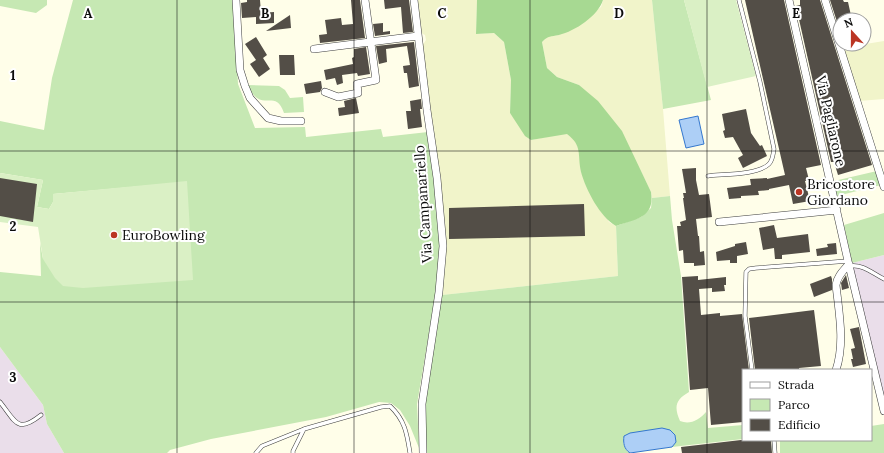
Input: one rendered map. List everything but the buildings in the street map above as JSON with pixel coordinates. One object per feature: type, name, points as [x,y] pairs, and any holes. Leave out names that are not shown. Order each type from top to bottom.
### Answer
[{"type":"street","points":[[236,0],[240,70],[250,98],[268,118],[280,121],[302,121]]},
{"type":"street","points":[[326,92],[338,97],[358,93],[357,84],[376,80],[365,0]]},
{"type":"street","name":"Via Campanariello","points":[[414,0],[437,178],[442,246],[439,292],[422,404],[423,453]]},
{"type":"street","name":"Via Pagliarone","points":[[789,0],[884,411]]},
{"type":"street","points":[[825,0],[884,187]]},
{"type":"street","points":[[314,49],[418,36]]},
{"type":"street","points":[[719,222],[837,210]]},
{"type":"street","points":[[836,369],[839,359],[840,320],[836,285],[840,274],[849,264]]},
{"type":"lane","points":[[708,176],[752,172],[769,164],[773,158],[774,149],[760,82],[739,0]]},
{"type":"lane","points":[[752,369],[746,316],[746,272],[749,269],[849,264],[862,267],[884,279]]},
{"type":"lane","points":[[0,402],[17,424],[24,425],[31,423],[41,415]]},
{"type":"lane","points":[[256,453],[262,446],[304,429],[381,407],[390,406],[397,413],[407,431],[410,453]]},
{"type":"lane","points":[[293,453],[304,429]]},
{"type":"lane","points":[[774,441],[775,453]]},
{"type":"shaded area","points":[[884,255],[884,401],[852,263]]},
{"type":"shaded area","points":[[0,347],[43,405],[47,424],[64,453],[0,453]]},
{"type":"green space","points":[[0,0],[47,0],[47,5],[36,13],[0,6]]},
{"type":"green space","points":[[73,0],[233,0],[238,84],[255,128],[305,127],[306,137],[381,129],[383,137],[428,132],[433,167],[440,244],[437,286],[417,404],[419,448],[410,426],[400,410],[391,403],[379,402],[326,417],[211,439],[170,450],[167,453],[64,453],[47,424],[43,405],[0,347],[0,272],[41,276],[40,243],[43,259],[187,182],[53,194],[53,202],[49,209],[37,207],[43,180],[0,173],[0,121],[44,130],[52,78]]},
{"type":"green space","points":[[416,0],[477,0],[476,34],[494,33],[504,42],[511,80],[510,113],[531,140],[567,133],[575,139],[579,149],[581,172],[609,222],[616,226],[618,276],[442,295],[446,240],[422,46],[426,40],[425,35],[421,33]]},
{"type":"green space","points":[[477,0],[603,0],[596,12],[585,22],[565,33],[548,37],[542,42],[547,68],[557,77],[579,85],[598,101],[622,131],[651,192],[650,207],[642,216],[616,226],[604,216],[586,187],[581,172],[577,147],[572,138],[567,134],[531,140],[525,136],[510,113],[511,80],[504,42],[494,33],[476,34]]},
{"type":"green space","points":[[603,0],[652,0],[670,196],[652,198],[651,192],[639,168],[579,85],[557,77],[547,68],[542,42],[548,36],[559,35],[601,7]]},
{"type":"green space","points":[[652,0],[684,0],[711,100],[663,109]]},
{"type":"green space","points":[[684,0],[736,0],[756,76],[707,87]]},
{"type":"green space","points":[[884,41],[884,99],[859,101],[842,52],[872,52],[872,43]]},
{"type":"green space","points":[[247,85],[279,86],[285,90],[290,98],[303,97],[304,112],[284,113],[278,103],[275,101],[261,100],[257,98]]},
{"type":"green space","points":[[877,171],[881,185],[837,196],[834,181]]},
{"type":"green space","name":"EuroBowling","points":[[0,173],[43,180],[37,207],[49,209],[53,202],[53,194],[187,181],[193,280],[83,288],[63,286],[55,278],[43,259],[38,227],[0,222]]},
{"type":"green space","points":[[670,196],[672,220],[681,276],[689,392],[678,401],[678,416],[680,421],[691,422],[706,412],[708,428],[742,425],[742,439],[672,447],[676,442],[623,442],[626,450],[630,453],[426,453],[425,409],[442,295],[618,276],[616,226],[641,217],[651,208],[652,198]]},
{"type":"green space","points":[[884,213],[884,255],[852,263],[844,225]]},
{"type":"green space","points":[[884,424],[884,453],[780,453],[780,441],[872,441],[872,426]]},
{"type":"water","points":[[698,116],[704,144],[686,148],[679,120]]},
{"type":"water","points":[[662,428],[670,430],[675,435],[676,442],[672,447],[630,453],[625,448],[624,436],[630,433]]},
{"type":"place","name":"Bricostore Giordano","points":[[799,192]]},
{"type":"place","name":"EuroBowling","points":[[114,235]]}]
